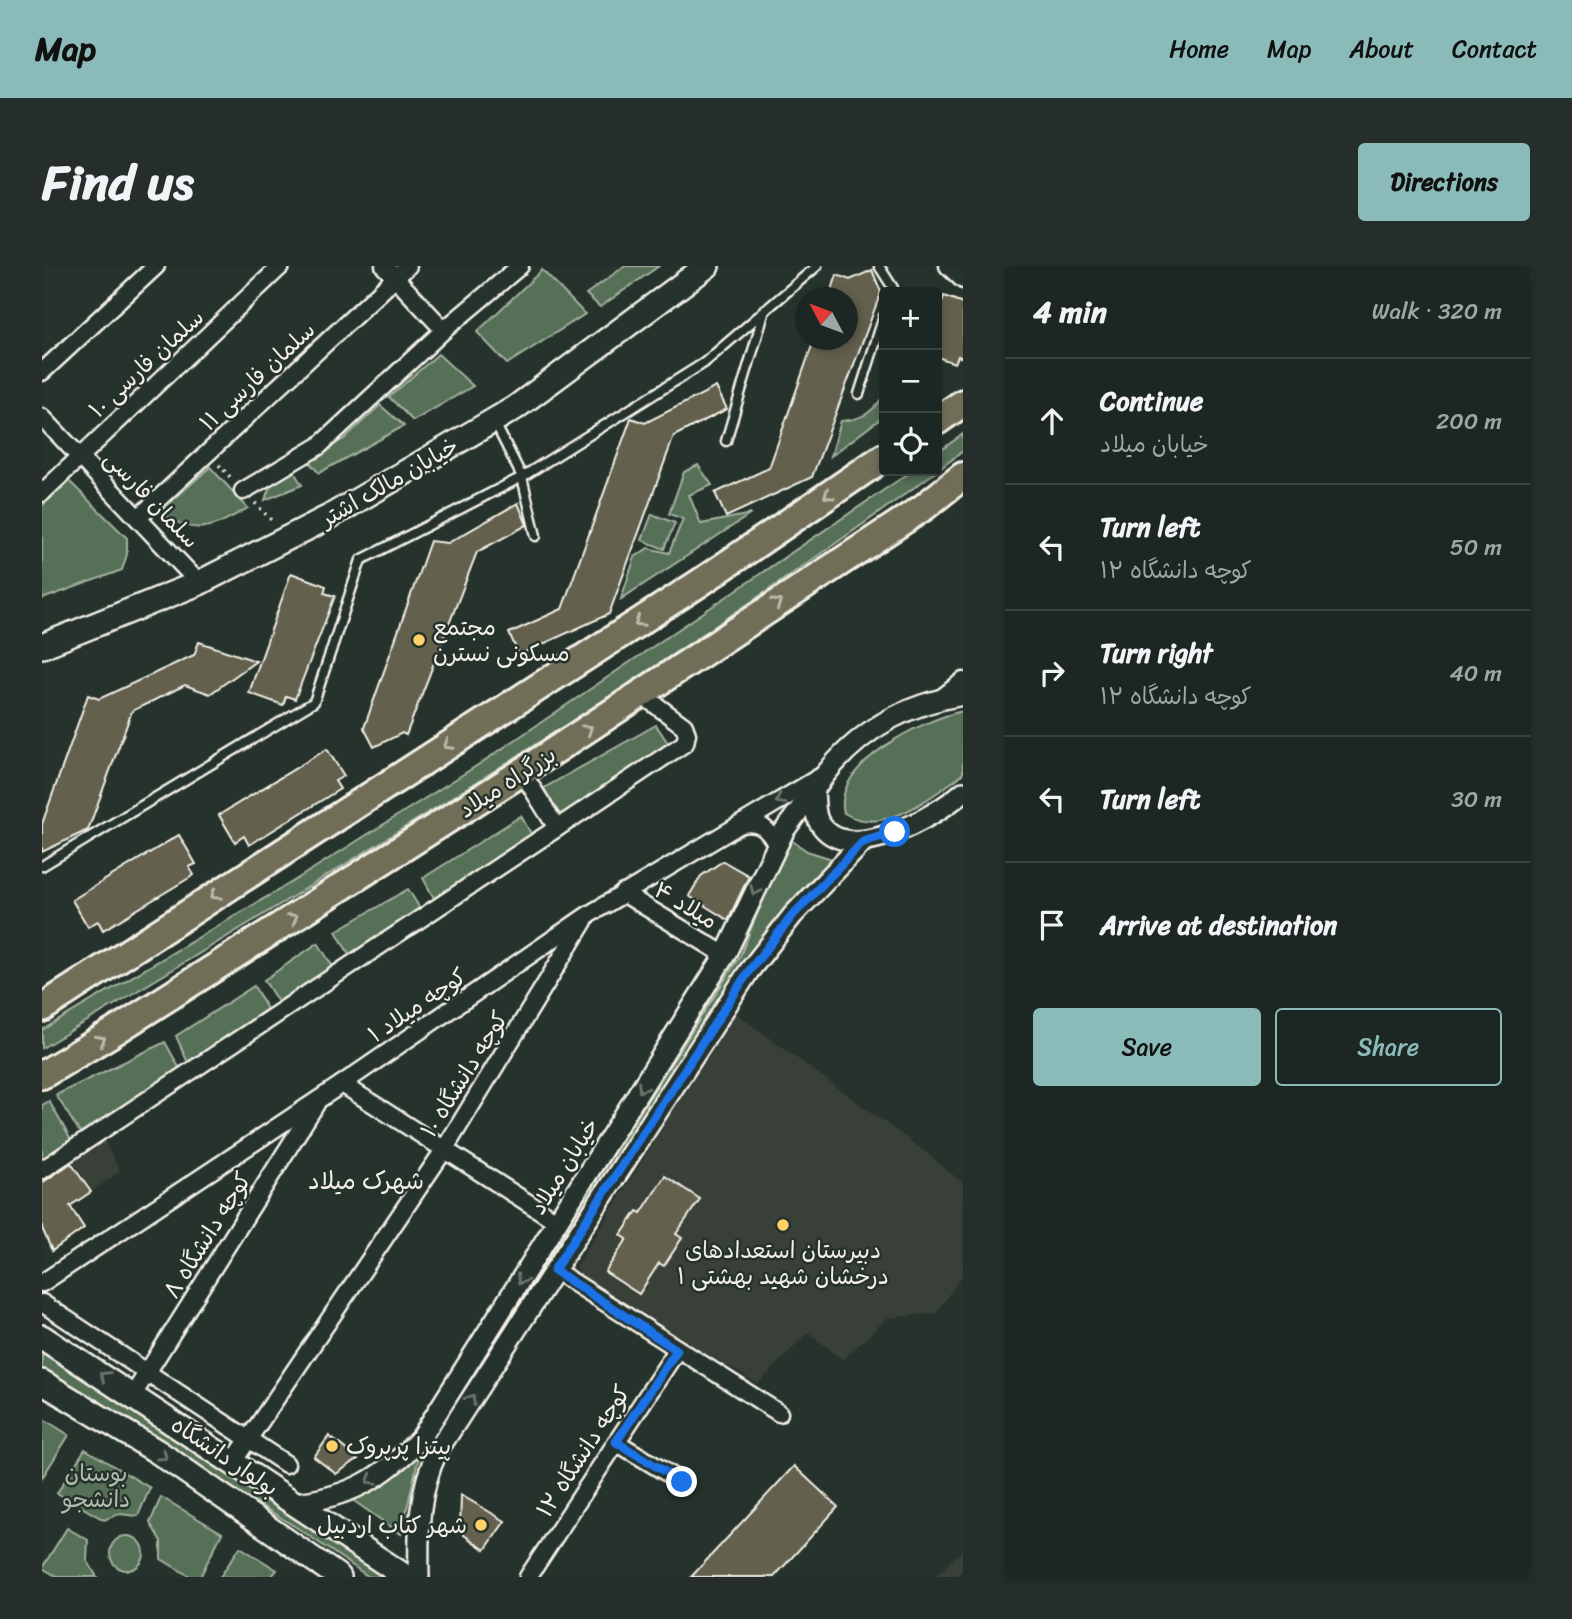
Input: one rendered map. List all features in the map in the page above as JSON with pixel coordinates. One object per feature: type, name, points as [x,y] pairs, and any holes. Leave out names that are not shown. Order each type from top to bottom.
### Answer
[{"type":"highway","points":[[942,418],[963,403]]},
{"type":"highway","points":[[42,1007],[701,582],[879,460]]},
{"type":"highway","name":"بزرگراه میلاد","points":[[42,1074],[113,1033],[522,772],[924,506],[963,477]]},
{"type":"main road","name":"خیابان مالک اشتر","points":[[42,646],[199,583],[299,534],[494,420],[707,266]]},
{"type":"main road","name":"بولوار دانشگاه","points":[[42,1337],[405,1577]]},
{"type":"main road","name":"بولوار دانشگاه","points":[[42,1382],[158,1452],[339,1577]]},
{"type":"street","points":[[42,372],[156,266]]},
{"type":"street","name":"سلمان فارسی ۱۰","points":[[42,493],[281,266]]},
{"type":"street","name":"سلمان فارسی ۱۱","points":[[138,519],[390,272],[408,266]]},
{"type":"street","points":[[243,491],[319,446],[444,330],[520,266]]},
{"type":"street","points":[[948,266],[963,279]]},
{"type":"street","points":[[390,272],[444,330]]},
{"type":"street","name":"سلمان فارسی","points":[[42,417],[199,583]]},
{"type":"street","points":[[940,699],[963,681]]},
{"type":"street","points":[[42,1170],[685,743],[687,734],[684,726],[641,694]]},
{"type":"street","name":"خیابان میلاد","points":[[295,1503],[348,1493],[377,1477],[421,1438],[725,955],[784,831],[836,758],[860,737],[889,718],[940,699],[963,695]]},
{"type":"street","points":[[522,772],[557,828]]},
{"type":"street","points":[[819,782],[819,821],[831,833],[863,842],[895,832],[923,819],[948,805],[963,792]]},
{"type":"street","name":"کوچه میلاد ۱","points":[[42,1283],[342,1084],[588,915],[736,826],[819,782]]},
{"type":"street","points":[[736,826],[753,821],[761,825],[777,846]]},
{"type":"street","name":"خیابان میلاد","points":[[419,1577],[418,1520],[427,1474],[438,1450],[749,971],[793,915],[863,842]]},
{"type":"street","name":"میلاد ۴","points":[[623,893],[725,955]]},
{"type":"street","name":"کوچه دانشگاه ۱۰","points":[[233,1462],[444,1150],[588,915]]},
{"type":"street","points":[[342,1084],[558,1222]]},
{"type":"street","name":"کوچه دانشگاه ۸","points":[[133,1395],[319,1099]]},
{"type":"street","points":[[554,1270],[779,1413]]},
{"type":"street","points":[[42,1303],[286,1464]]},
{"type":"street","name":"کوچه دانشگاه ۱۲","points":[[528,1577],[677,1350]]},
{"type":"street","points":[[421,1438],[422,1449],[433,1453],[438,1450]]},
{"type":"street","points":[[616,1442],[682,1482]]},
{"type":"lane","points":[[42,866],[314,702],[361,559],[522,477],[704,363],[817,266]]},
{"type":"lane","points":[[879,266],[892,287]]},
{"type":"lane","points":[[726,442],[765,310]]},
{"type":"lane","points":[[859,394],[879,332]]},
{"type":"lane","points":[[494,420],[522,477],[536,536]]},
{"type":"shaded area","name":"دبیرستان استعدادهای درخشان شهید بهشتی ۱","points":[[734,1012],[924,1151],[963,1183],[963,1274],[936,1313],[887,1318],[843,1360],[808,1332],[758,1384],[579,1278],[576,1267]]},
{"type":"shaded area","points":[[103,1138],[120,1171],[93,1191],[72,1161]]},
{"type":"shaded area","points":[[963,1549],[963,1577],[935,1577]]},
{"type":"green space","points":[[625,266],[659,266],[600,307],[586,294]]},
{"type":"green space","points":[[542,270],[585,314],[507,364],[477,332]]},
{"type":"green space","points":[[438,354],[473,386],[413,421],[389,397]]},
{"type":"green space","points":[[879,401],[879,420],[831,456],[841,421],[855,419]]},
{"type":"green space","points":[[380,405],[404,426],[319,473],[307,460],[344,439]]},
{"type":"green space","points":[[963,434],[963,451],[942,467],[942,449]]},
{"type":"green space","points":[[698,465],[712,485],[689,495],[701,524],[751,514],[621,599],[635,557],[648,548],[669,553],[683,519],[669,514],[684,472]]},
{"type":"green space","points":[[210,467],[248,508],[224,521],[204,527],[184,525],[160,512]]},
{"type":"green space","points":[[291,467],[302,485],[265,500],[274,480]]},
{"type":"green space","points":[[905,476],[930,476],[719,624],[496,770],[42,1048],[42,1030],[292,882],[481,763]]},
{"type":"green space","points":[[69,481],[127,538],[127,554],[122,570],[42,599],[42,506]]},
{"type":"green space","points":[[652,514],[675,523],[664,549],[642,540]]},
{"type":"green space","points":[[963,711],[963,773],[958,778],[919,805],[889,818],[874,821],[844,813],[844,795],[852,778],[866,761],[884,747],[926,723]]},
{"type":"green space","points":[[656,725],[670,746],[559,817],[544,788]]},
{"type":"green space","points":[[521,816],[533,837],[435,900],[423,878]]},
{"type":"green space","points":[[788,838],[807,851],[832,859],[786,907],[746,958],[439,1435],[437,1430],[740,956]]},
{"type":"green space","points":[[408,889],[421,910],[349,954],[336,931]]},
{"type":"green space","points":[[318,943],[333,967],[278,1002],[264,980]]},
{"type":"green space","points":[[254,986],[267,1009],[188,1063],[176,1036]]},
{"type":"green space","points":[[165,1042],[180,1069],[80,1133],[56,1095]]},
{"type":"green space","points":[[49,1101],[71,1140],[42,1160],[42,1105]]},
{"type":"green space","points":[[42,1352],[255,1487],[389,1577],[369,1577],[302,1531],[42,1369]]},
{"type":"green space","name":"بوستان دانشجو","points":[[42,1418],[69,1435],[42,1478]]},
{"type":"green space","name":"بوستان دانشجو","points":[[85,1449],[150,1488],[138,1516],[119,1514],[104,1520],[57,1493]]},
{"type":"green space","points":[[419,1456],[401,1534],[354,1501]]},
{"type":"green space","name":"بوستان دانشجو","points":[[161,1497],[222,1533],[200,1577],[191,1577],[161,1559],[161,1541],[150,1523]]},
{"type":"green space","name":"بوستان دانشجو","points":[[67,1528],[88,1540],[87,1560],[97,1577],[58,1577],[42,1568]]},
{"type":"green space","name":"بوستان دانشجو","points":[[127,1536],[139,1541],[144,1553],[139,1565],[127,1570],[115,1565],[110,1553],[115,1541]]},
{"type":"green space","points":[[240,1547],[277,1570],[271,1577],[220,1577]]},
{"type":"building","points":[[872,270],[879,287],[879,297],[812,477],[726,517],[715,493],[769,468],[810,350],[858,350],[858,287],[833,287],[837,275],[850,280]]},
{"type":"building","points":[[944,296],[963,303],[963,358],[958,356],[955,363],[942,359]]},
{"type":"building","points":[[716,387],[727,409],[674,436],[609,614],[519,655],[509,633],[562,609],[631,418],[645,423]]},
{"type":"building","name":"مجتمع مسکونی نسترن","points":[[518,503],[527,525],[477,552],[406,735],[402,733],[374,747],[364,728],[430,541],[448,543]]},
{"type":"building","points":[[291,573],[326,586],[324,593],[335,596],[295,699],[286,696],[283,705],[249,693]]},
{"type":"building","points":[[199,642],[256,661],[210,694],[185,685],[132,711],[88,830],[42,852],[42,824],[88,695],[99,699],[194,655]]},
{"type":"building","points":[[327,749],[344,776],[335,781],[340,789],[249,845],[244,836],[235,842],[219,815]]},
{"type":"building","points":[[179,835],[196,864],[189,867],[194,875],[103,930],[98,921],[88,927],[72,900]]},
{"type":"building","points":[[723,861],[749,876],[728,920],[689,896],[701,876]]},
{"type":"building","points":[[71,1163],[91,1192],[70,1206],[84,1228],[52,1251],[42,1228],[42,1183]]},
{"type":"building","points":[[665,1176],[700,1199],[676,1234],[682,1238],[664,1266],[659,1263],[639,1294],[605,1272],[627,1239],[621,1235],[637,1211],[641,1213]]},
{"type":"building","name":"پیتزا پرپروک","points":[[329,1436],[358,1459],[336,1474],[314,1457]]},
{"type":"building","points":[[794,1466],[838,1507],[774,1577],[691,1577]]},
{"type":"building","name":"شهر کتاب اردبیل","points":[[461,1495],[505,1521],[485,1550],[460,1529]]},
{"type":"place","name":"مجتمع مسکونی نسترن","points":[[419,640]]},
{"type":"place","name":"دبیرستان استعدادهای درخشان شهید بهشتی ۱","points":[[783,1225]]},
{"type":"place","name":"پیتزا پرپروک","points":[[332,1446]]},
{"type":"place","name":"شهر کتاب اردبیل","points":[[481,1525]]},
{"type":"district","name":"شهرک میلاد","points":[[366,1181]]},
{"type":"route","points":[[682,1482],[616,1442],[677,1350],[554,1270],[749,971],[793,915],[863,842],[895,832]]}]
